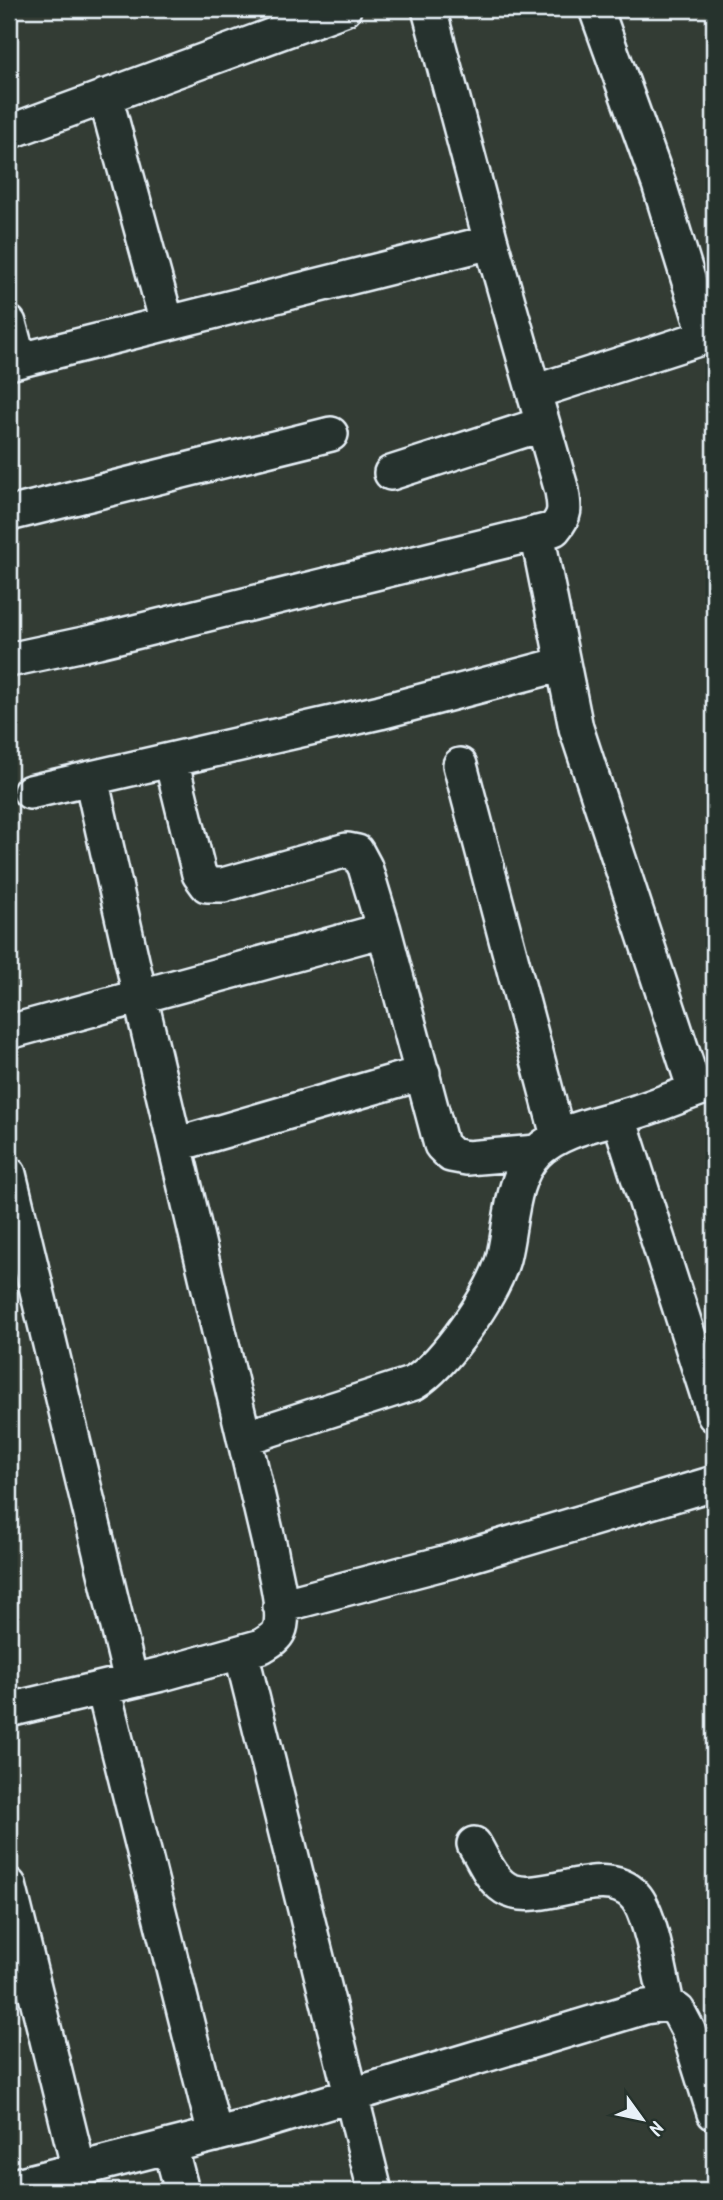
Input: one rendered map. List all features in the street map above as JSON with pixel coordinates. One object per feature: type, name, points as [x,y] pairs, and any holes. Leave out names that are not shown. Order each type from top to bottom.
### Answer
[{"type":"street","points":[[9,132],[345,9]]},
{"type":"street","points":[[9,660],[98,642],[554,529],[563,518],[562,491],[491,242],[429,9]]},
{"type":"street","points":[[534,392],[710,335],[596,9]]},
{"type":"street","points":[[105,96],[167,323]]},
{"type":"street","points":[[9,323],[14,362],[491,242]]},
{"type":"street","points":[[391,473],[543,424]]},
{"type":"street","points":[[9,514],[331,434]]},
{"type":"street","points":[[171,760],[198,874],[207,885],[223,885],[347,850],[357,852],[365,867],[384,930],[441,1145],[451,1155],[467,1158],[547,1144],[705,1087],[576,729],[537,533]]},
{"type":"street","points":[[30,792],[380,712],[563,664]]},
{"type":"street","points":[[460,765],[547,1144]]},
{"type":"street","points":[[9,1710],[262,1646],[279,1632],[281,1619],[271,1552],[91,778]]},
{"type":"street","points":[[9,1032],[384,930]]},
{"type":"street","points":[[175,1145],[424,1073]]},
{"type":"street","points":[[619,1118],[714,1415]]},
{"type":"street","points":[[244,1438],[414,1383],[425,1376],[454,1342],[495,1281],[519,1182],[525,1167],[547,1144]]},
{"type":"street","points":[[9,1174],[215,2134]]},
{"type":"street","points":[[280,1606],[451,1561],[714,1483]]},
{"type":"street","points":[[242,1652],[375,2191]]},
{"type":"street","points":[[474,1844],[501,1885],[510,1890],[541,1893],[593,1882],[609,1882],[636,1896],[648,1927],[667,2004]]},
{"type":"street","points":[[9,1885],[79,2170]]},
{"type":"street","points":[[30,2186],[351,2095],[645,2007],[667,2004],[678,2011],[688,2030],[714,2113]]},
{"type":"street","points":[[170,2146],[182,2191]]}]
